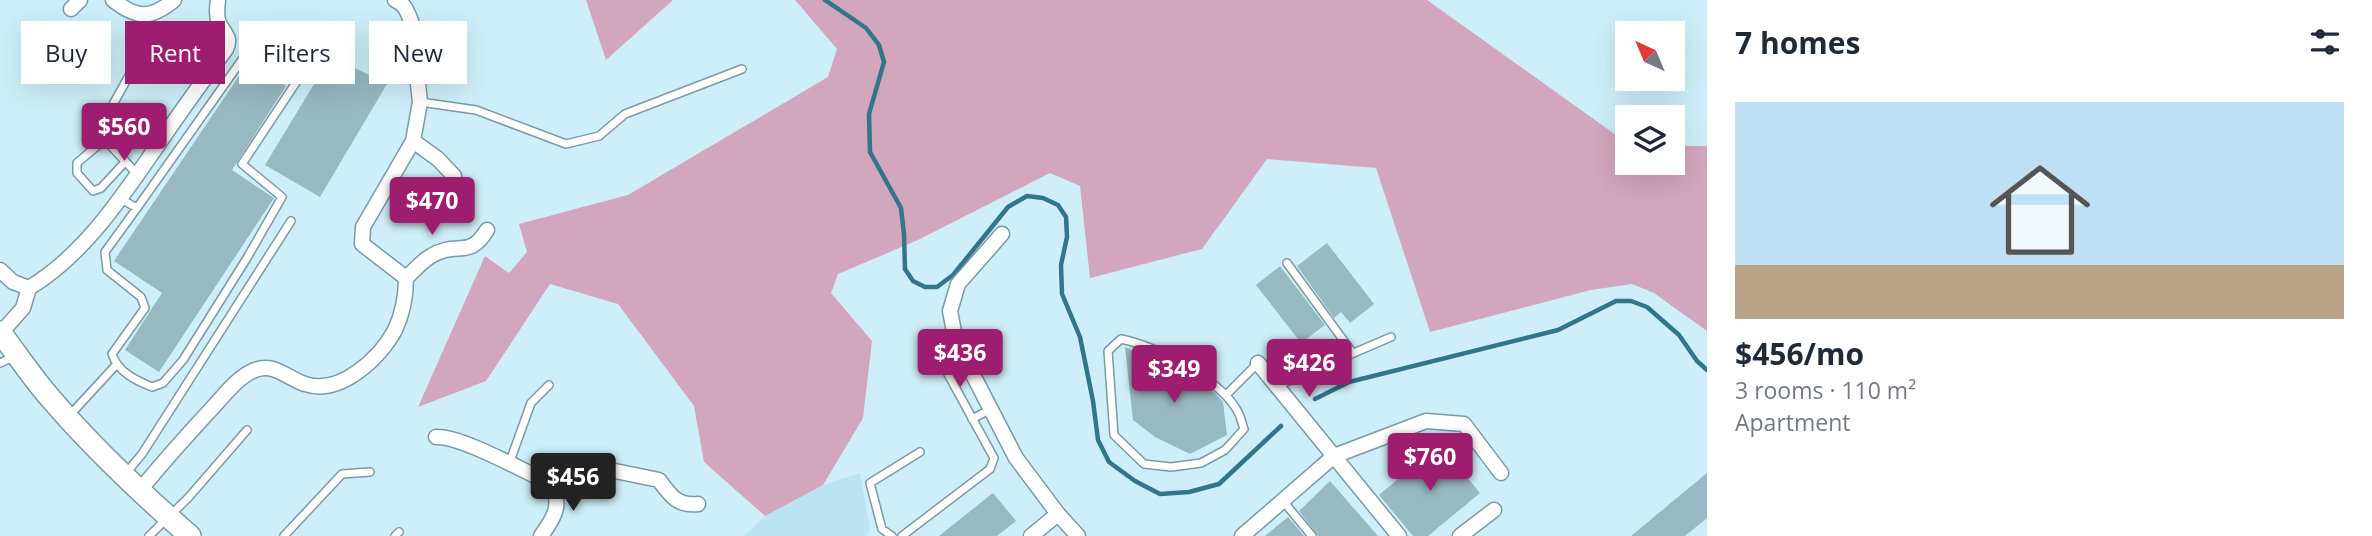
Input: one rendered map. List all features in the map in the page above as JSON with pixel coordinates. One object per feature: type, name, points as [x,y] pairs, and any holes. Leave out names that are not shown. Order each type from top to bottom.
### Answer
[{"type":"main road","points":[[1,332],[9,360],[132,483],[190,536]]},
{"type":"street","points":[[113,0],[129,13],[147,15],[159,11],[174,0]]},
{"type":"street","points":[[1,332],[23,309],[30,288],[49,276],[74,252],[121,199],[229,42],[219,23],[216,9],[218,0]]},
{"type":"street","points":[[395,0],[407,10],[411,21],[420,102],[413,141],[363,227],[362,244],[406,278]]},
{"type":"street","points":[[413,141],[438,159],[454,176]]},
{"type":"street","points":[[132,483],[177,446],[236,383],[256,369],[277,370],[306,385],[330,385],[351,378],[372,360],[394,331],[406,298],[406,278],[431,256],[453,248],[472,248],[480,243],[487,230]]},
{"type":"street","points":[[1002,234],[958,284],[950,311],[956,342],[1016,458],[1078,536]]},
{"type":"street","points":[[0,270],[13,282],[30,288]]},
{"type":"street","points":[[1258,363],[1399,536]]},
{"type":"street","points":[[1242,536],[1334,456],[1426,421],[1464,424],[1501,472]]},
{"type":"street","points":[[436,437],[447,436],[552,484],[559,498],[553,519],[541,536]]},
{"type":"street","points":[[552,484],[591,471],[615,471],[659,480],[670,495],[685,505],[698,503]]},
{"type":"street","points":[[1460,536],[1494,510]]},
{"type":"street","points":[[1031,536],[1058,514]]},
{"type":"lane","points":[[256,49],[295,60],[300,68],[299,78],[242,163],[282,197],[247,258],[183,360],[163,383],[152,387],[137,381],[116,365],[112,354],[145,308],[141,297],[107,270],[105,251],[246,54],[256,49]]},
{"type":"lane","points":[[420,102],[476,110],[566,144],[599,136],[625,114],[741,69]]},
{"type":"lane","points":[[125,81],[99,133],[138,174]]},
{"type":"lane","points":[[104,140],[77,163],[77,173],[93,191],[101,188],[125,162]]},
{"type":"lane","points":[[121,199],[138,208]]},
{"type":"lane","points":[[132,483],[142,454],[291,221]]},
{"type":"lane","points":[[1287,263],[1352,352]]},
{"type":"lane","points":[[1276,386],[1391,337]]},
{"type":"lane","points":[[1121,340],[1139,342],[1189,368],[1226,395],[1239,413],[1244,429],[1225,450],[1201,463],[1171,467],[1144,464],[1114,435],[1108,351],[1121,340]]},
{"type":"lane","points":[[1226,395],[1258,363]]},
{"type":"lane","points":[[67,417],[116,365]]},
{"type":"lane","points":[[902,536],[990,468],[994,458],[943,365]]},
{"type":"lane","points":[[509,464],[531,403],[550,385]]},
{"type":"lane","points":[[971,419],[990,409]]},
{"type":"lane","points":[[149,536],[247,430]]},
{"type":"lane","points":[[892,536],[882,529],[870,483],[920,452]]},
{"type":"lane","points":[[284,536],[342,474],[370,472]]},
{"type":"lane","points":[[1283,501],[1312,536]]},
{"type":"shaded area","points":[[586,0],[673,0],[606,60]]},
{"type":"shaded area","points":[[795,0],[1427,0],[1615,134],[1615,175],[1685,175],[1685,146],[1707,146],[1707,331],[1654,293],[1632,284],[1591,290],[1430,332],[1376,168],[1267,159],[1202,249],[1090,278],[1080,186],[1050,173],[918,240],[838,274],[831,293],[872,341],[863,418],[823,485],[765,516],[704,462],[694,406],[618,304],[550,284],[486,381],[418,407],[485,256],[509,273],[527,252],[519,224],[628,195],[828,77],[837,49]]},
{"type":"shaded area","points":[[860,473],[870,530],[866,536],[744,536],[765,516],[823,485]]},
{"type":"building","points":[[355,68],[369,75],[369,84],[387,84],[320,197],[265,165],[314,84],[355,84]]},
{"type":"building","points":[[239,76],[239,84],[286,86],[232,170],[274,198],[159,372],[125,350],[162,293],[114,261]]},
{"type":"building","points":[[1327,243],[1374,304],[1350,323],[1341,312],[1334,318],[1297,266]]},
{"type":"building","points":[[1280,266],[1325,325],[1301,343],[1256,285]]},
{"type":"building","points":[[1125,347],[1195,379],[1215,393],[1223,402],[1227,435],[1190,454],[1155,437],[1133,420]]},
{"type":"building","points":[[1440,444],[1480,493],[1428,536],[1413,536],[1379,495]]},
{"type":"building","points":[[1707,473],[1707,518],[1685,536],[1631,536]]},
{"type":"building","points":[[1330,481],[1378,536],[1318,536],[1299,511]]},
{"type":"building","points":[[993,493],[1016,521],[997,536],[939,536]]},
{"type":"building","points":[[1288,517],[1304,536],[1265,536]]},
{"type":"waterway","points":[[825,0],[866,28],[879,45],[884,62],[869,114],[870,152],[901,208],[905,269],[913,281],[925,287],[937,287],[953,275],[1008,207],[1027,196],[1043,198],[1058,205],[1066,217],[1067,237],[1061,265],[1062,294],[1080,337],[1098,440],[1109,462],[1135,481],[1160,494],[1189,492],[1219,484],[1281,426]]},
{"type":"waterway","points":[[1315,399],[1349,382],[1558,330],[1616,301],[1631,301],[1647,307],[1679,335],[1697,361],[1707,370]]}]
